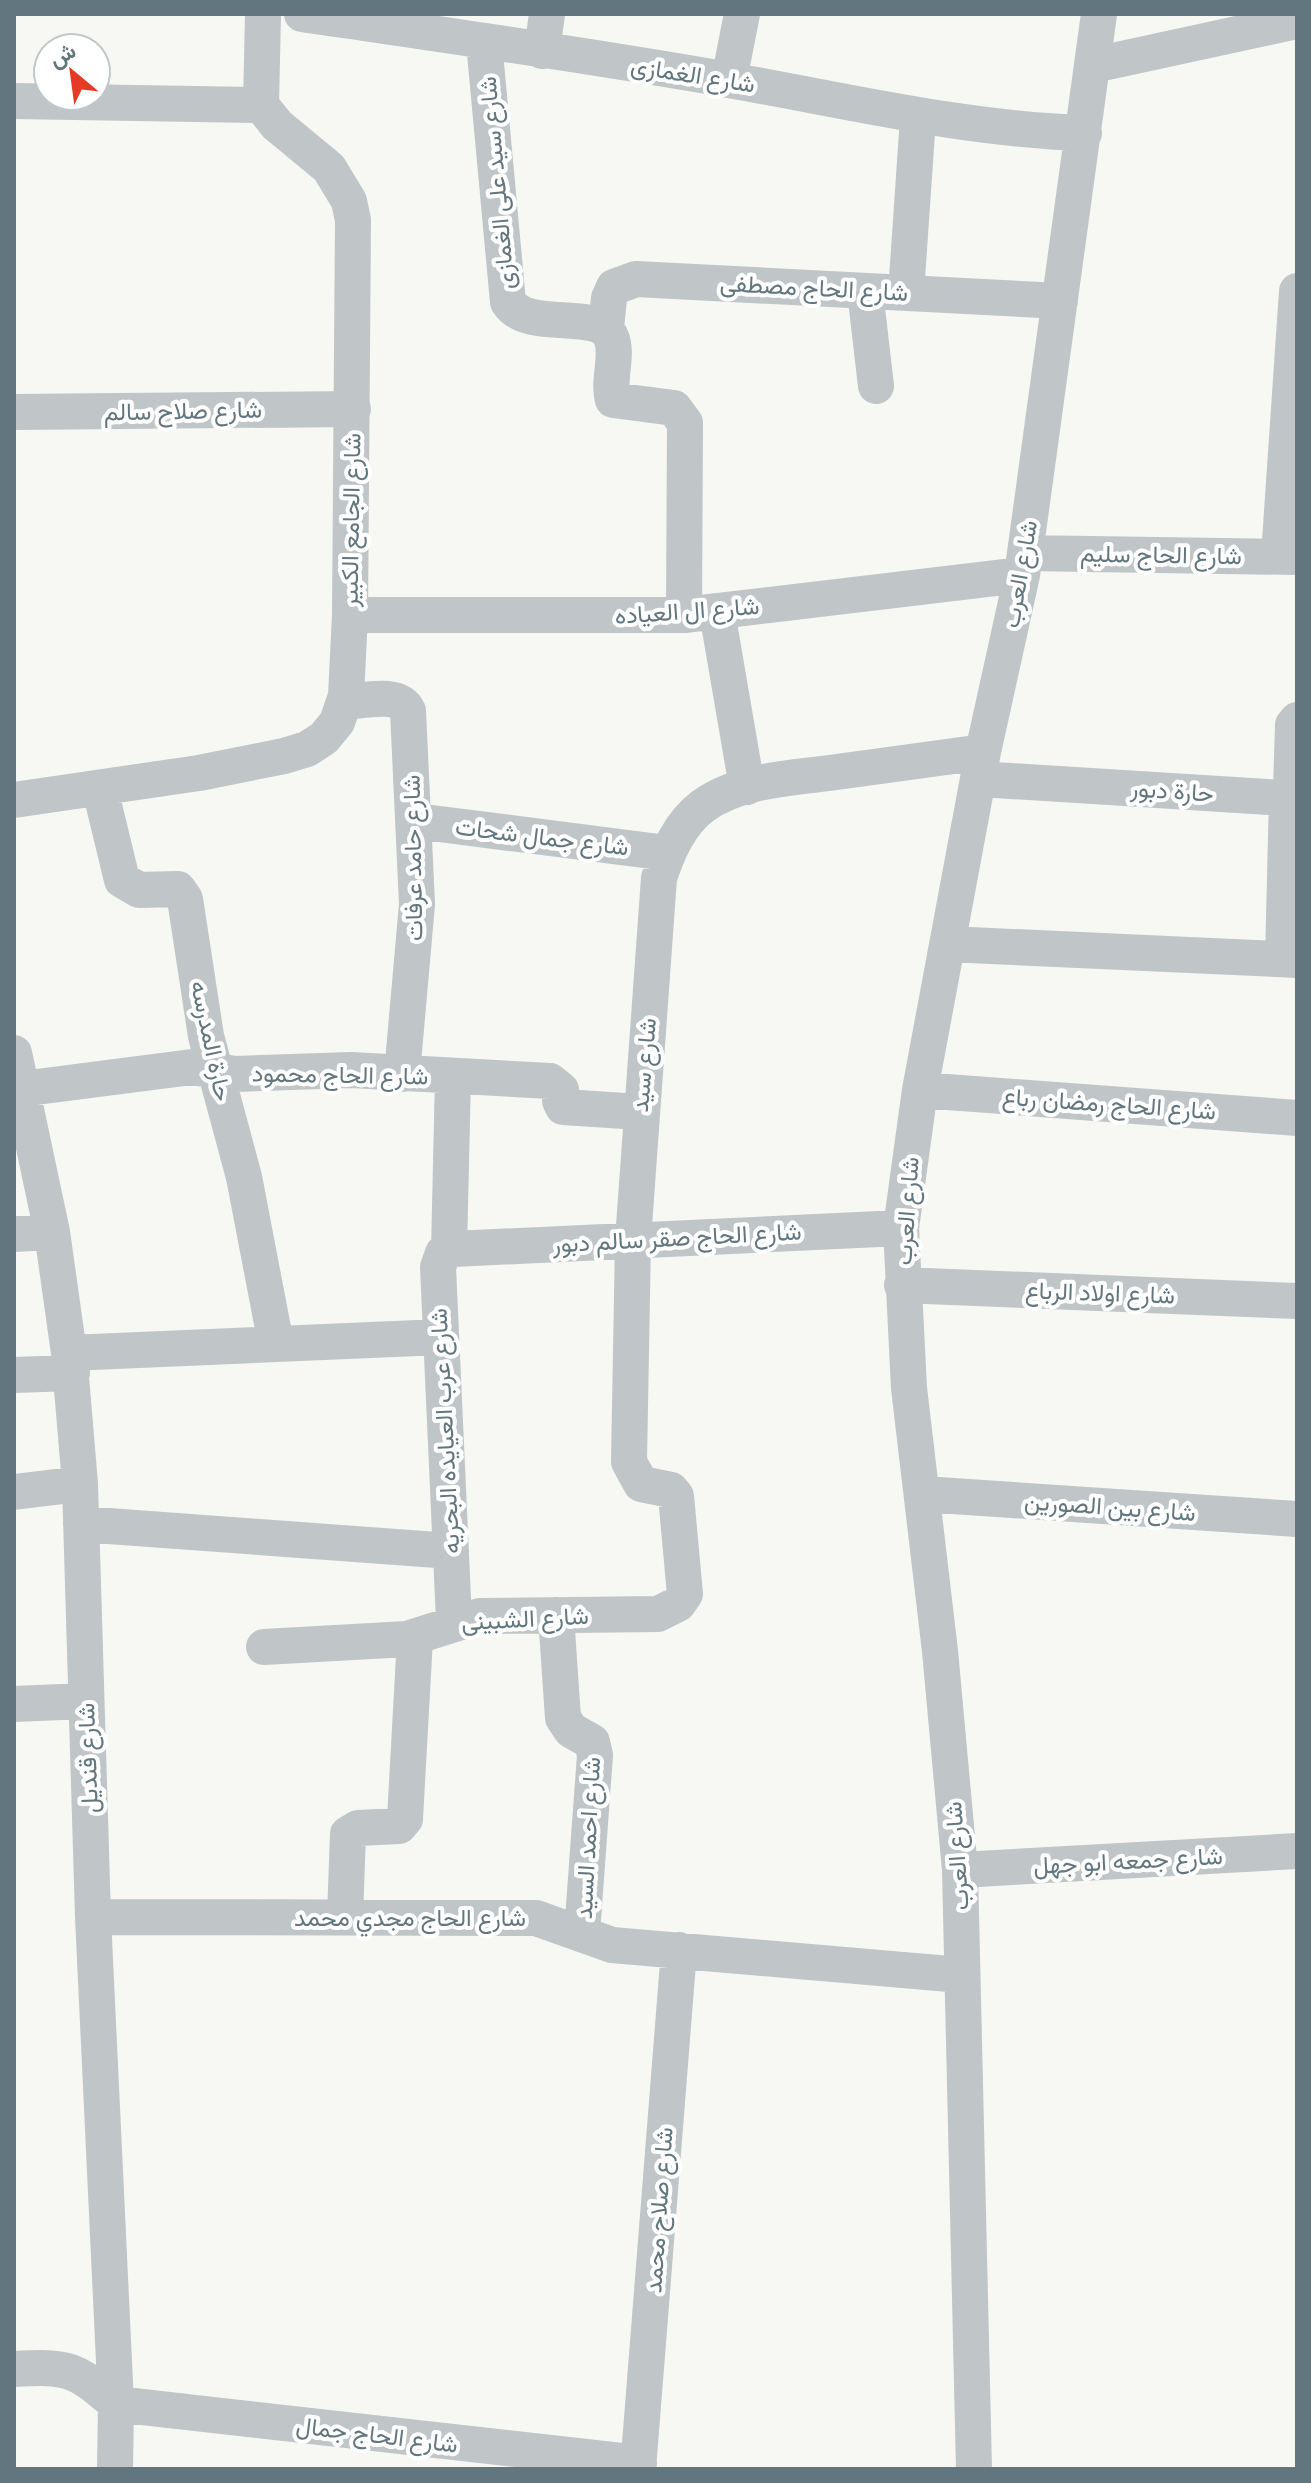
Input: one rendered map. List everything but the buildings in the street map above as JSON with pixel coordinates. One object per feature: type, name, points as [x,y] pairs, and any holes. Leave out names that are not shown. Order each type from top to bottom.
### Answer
[{"type":"street","points":[[14,101],[261,105],[263,14]]},
{"type":"street","points":[[542,51],[547,14]]},
{"type":"street","points":[[729,80],[742,14]]},
{"type":"street","name":"شارع العرب","points":[[974,2469],[960,1870],[923,1494],[909,1388],[901,1228],[920,1090],[981,765],[1024,564],[1099,14]]},
{"type":"street","name":"شارع الغمازى","points":[[324,16],[729,80],[918,118],[1014,130],[1084,133]]},
{"type":"street","points":[[1094,65],[1297,21]]},
{"type":"street","name":"شارع سيد على الغمازى","points":[[484,42],[508,302],[515,312],[527,317],[594,324],[606,329]]},
{"type":"street","name":"شارع الجامع الكبير","points":[[14,800],[199,773],[307,749],[324,738],[337,722],[345,702],[350,615],[353,220],[349,201],[329,168],[277,125],[261,105]]},
{"type":"street","points":[[906,293],[918,118]]},
{"type":"street","name":"شارع الحاج مصطفى","points":[[606,329],[609,298],[614,287],[624,280],[1060,301]]},
{"type":"street","points":[[865,291],[876,386]]},
{"type":"street","points":[[1288,556],[1297,291]]},
{"type":"street","points":[[606,329],[613,339],[613,400],[674,408],[685,423],[700,614],[747,787]]},
{"type":"street","name":"شارع صلاح سالم","points":[[14,412],[353,409]]},
{"type":"street","name":"شارع الحاج سليم","points":[[1024,564],[1288,556]]},
{"type":"street","name":"شارع ال العياده","points":[[350,615],[700,614],[1024,564]]},
{"type":"street","name":"شارع حامد عرفات","points":[[345,702],[395,700],[406,705],[416,821],[412,987],[402,1074]]},
{"type":"street","points":[[948,944],[1290,959],[1287,796],[1291,788],[1293,725],[1297,720]]},
{"type":"street","name":"شارع سيد","points":[[685,1594],[676,1496],[671,1490],[641,1484],[629,1462],[633,1240],[640,1112],[659,878],[667,853],[684,825],[702,807],[723,794],[747,787],[981,765]]},
{"type":"street","name":"حارة دبور","points":[[981,765],[1278,799],[1287,796]]},
{"type":"street","name":"حارة المدرسه","points":[[100,789],[122,880],[139,890],[178,889],[185,899],[214,1071],[244,1177],[276,1344]]},
{"type":"street","name":"شارع جمال شحات","points":[[416,821],[667,853]]},
{"type":"street","name":"شارع قنديل","points":[[14,1053],[52,1232],[70,1363],[80,1484],[93,1917],[116,2404],[115,2469]]},
{"type":"street","name":"شارع الحاج محمود","points":[[21,1089],[183,1068],[235,1074],[351,1070],[550,1081],[561,1090],[563,1107],[640,1112]]},
{"type":"street","name":"شارع عرب العيايده البحريه","points":[[453,1077],[451,1249],[443,1253],[438,1267],[454,1621]]},
{"type":"street","name":"شارع الحاج رمضان رباع","points":[[920,1090],[1297,1118]]},
{"type":"street","name":"شارع الحاج صقر سالم دبور","points":[[451,1249],[901,1228]]},
{"type":"street","points":[[14,1234],[52,1232]]},
{"type":"street","name":"شارع اولاد الرباع","points":[[902,1285],[1297,1301]]},
{"type":"street","points":[[14,1375],[70,1363],[276,1344],[441,1337]]},
{"type":"street","points":[[14,1492],[80,1484]]},
{"type":"street","name":"شارع بين الصورين","points":[[923,1494],[1297,1519]]},
{"type":"street","points":[[81,1524],[451,1551]]},
{"type":"street","name":"شارع الشبينى","points":[[264,1647],[415,1638],[454,1621],[480,1616],[658,1614],[678,1604],[685,1594]]},
{"type":"street","name":"شارع احمد السيد","points":[[556,1615],[563,1718],[571,1730],[592,1742],[595,1755],[582,1933]]},
{"type":"street","points":[[345,1917],[348,1834],[358,1828],[399,1826],[405,1819],[415,1638]]},
{"type":"street","points":[[14,1704],[86,1701]]},
{"type":"street","name":"شارع جمعه ابو جهل","points":[[960,1870],[1297,1851]]},
{"type":"street","name":"شارع الحاج مجدي محمد","points":[[93,1917],[536,1918],[612,1945],[961,1975]]},
{"type":"street","name":"شارع صلاح محمد","points":[[638,2466],[679,1950]]},
{"type":"street","points":[[14,2369],[60,2367],[90,2381],[116,2404]]},
{"type":"street","name":"شارع الحاج جمال","points":[[116,2404],[540,2461],[638,2466]]}]
